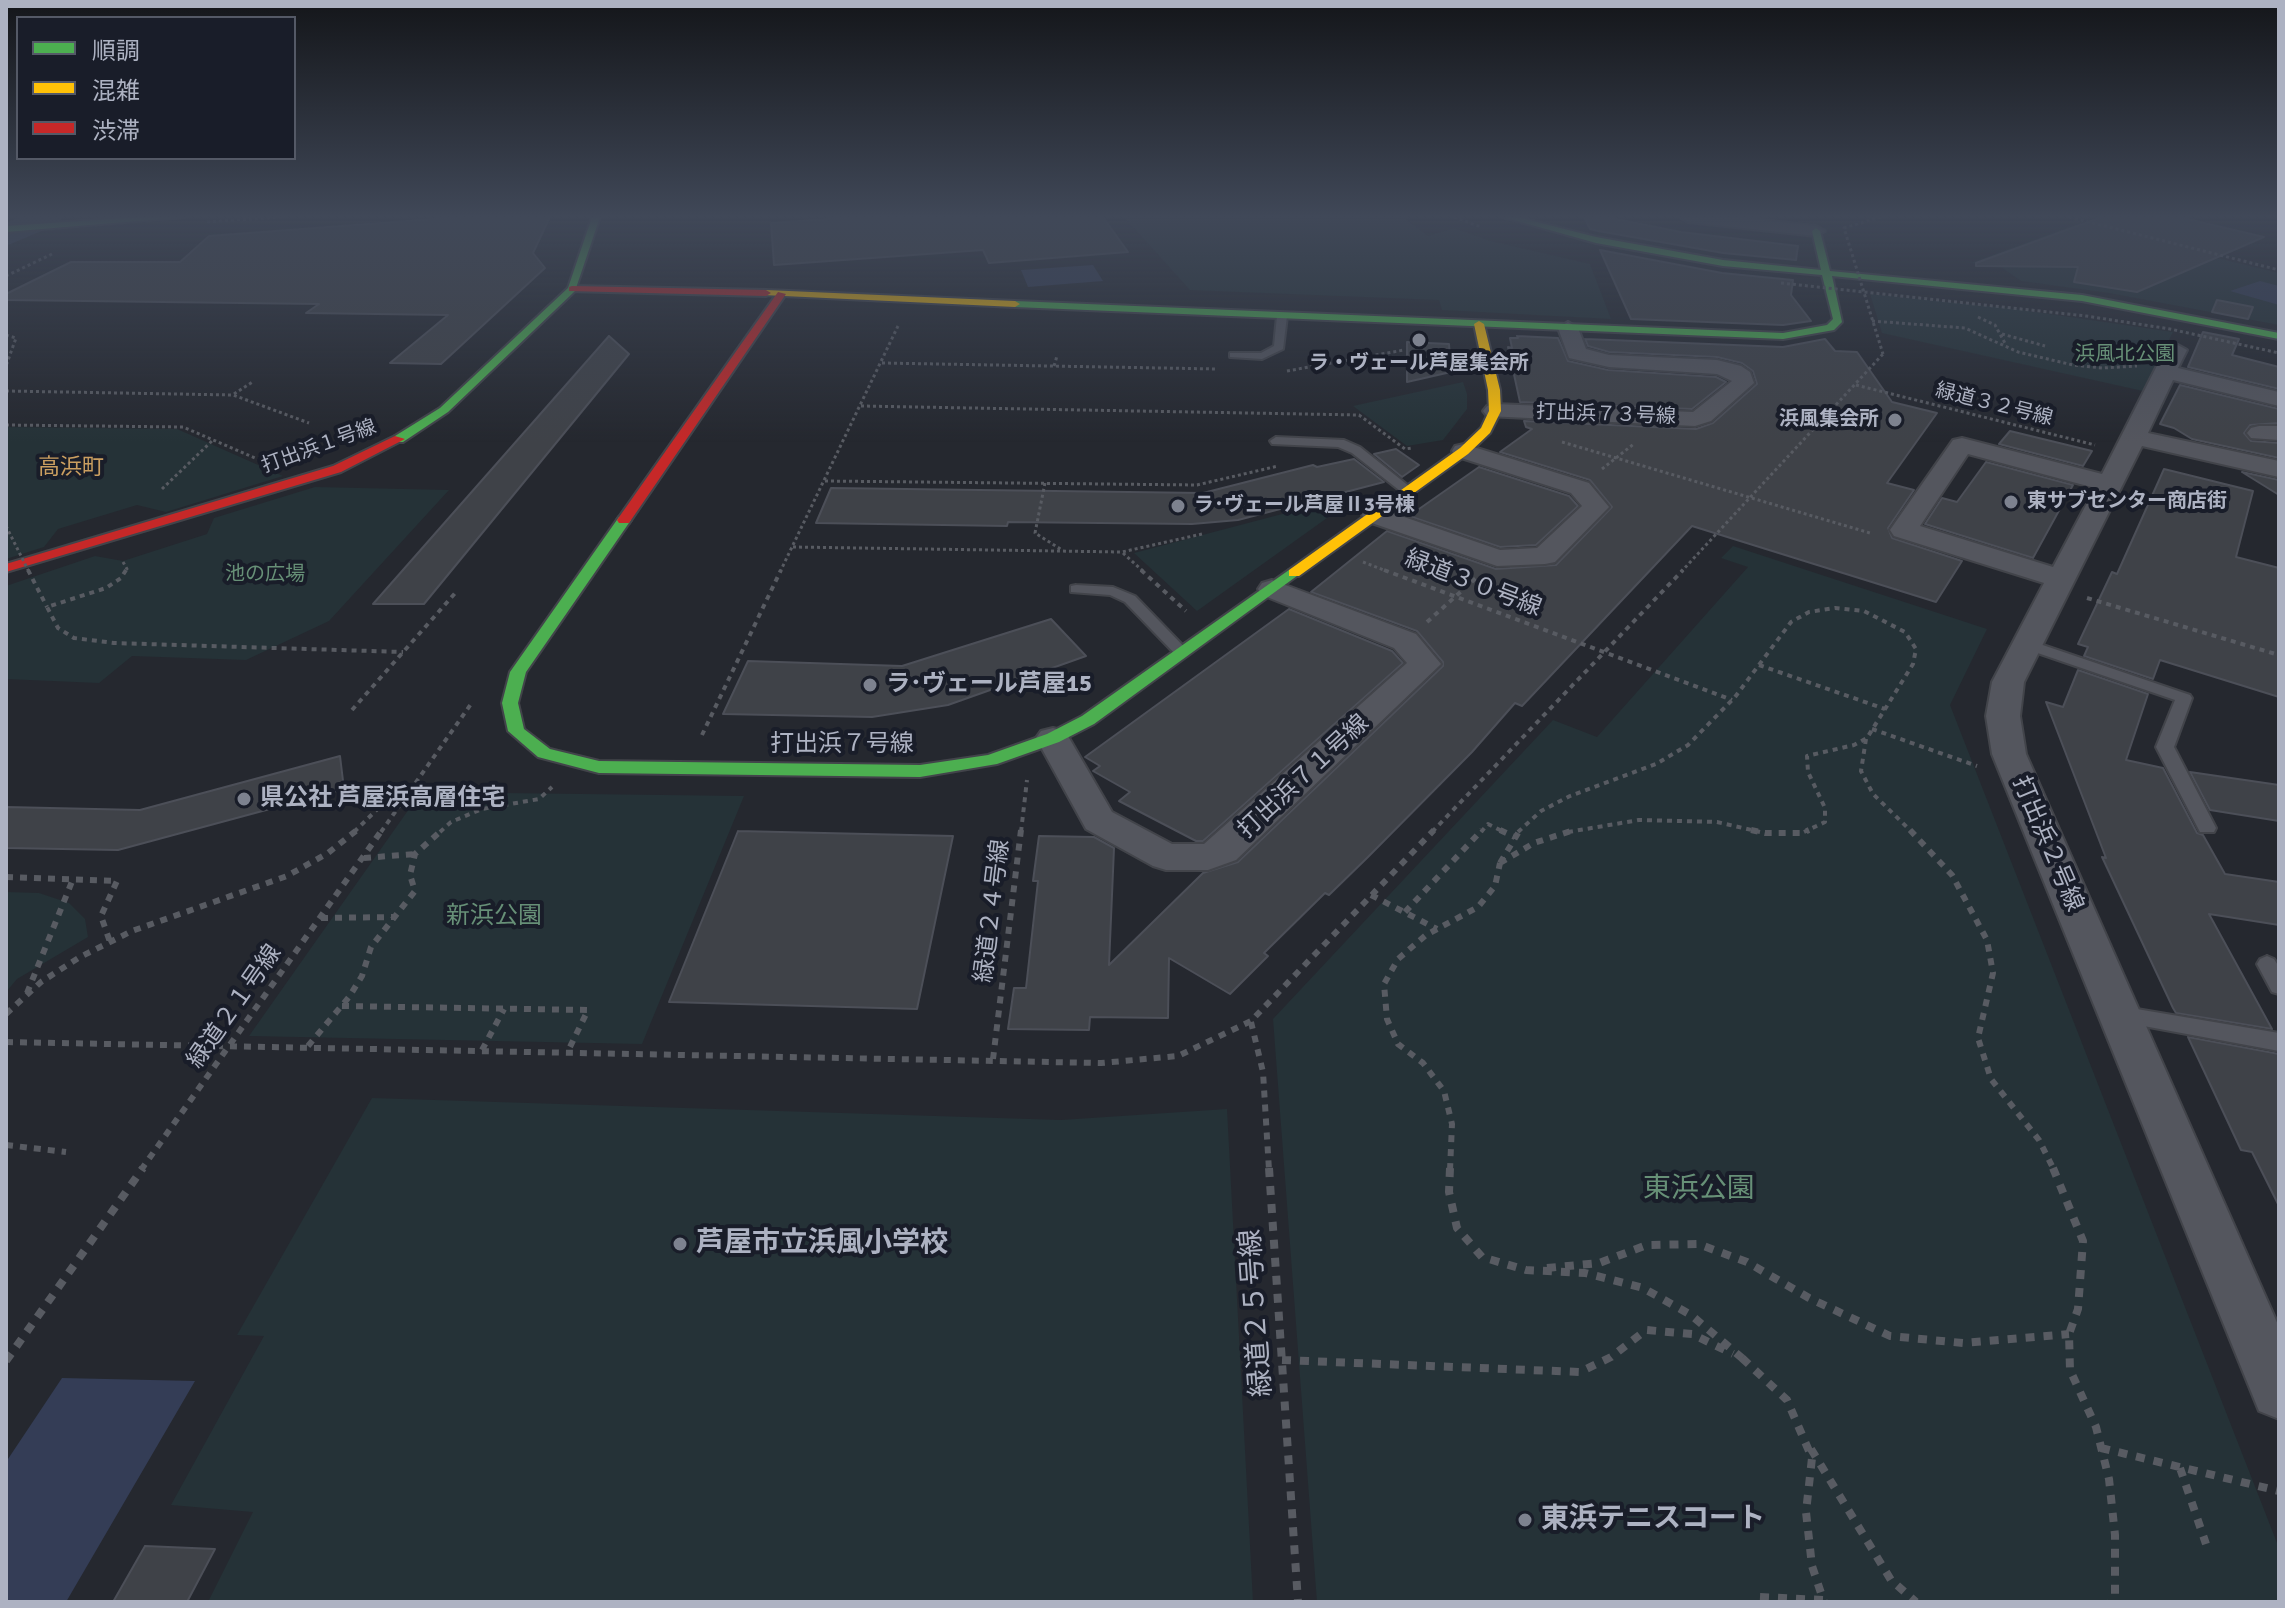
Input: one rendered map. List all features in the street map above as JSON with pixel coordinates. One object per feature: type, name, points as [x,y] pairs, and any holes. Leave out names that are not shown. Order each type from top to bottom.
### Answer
[{"type":"street","name":"打出浜１号線","points":[[6,568],[364,458],[430,422],[569,292]]},
{"type":"street","points":[[699,292],[1757,336],[1808,334],[1830,328],[1838,320],[1832,292]]},
{"type":"street","points":[[2024,292],[2082,298],[2279,336]]},
{"type":"street","name":"打出浜７号線","points":[[781,294],[518,672],[510,703],[516,731],[544,753],[599,767],[920,771],[991,760],[1053,738],[1088,720],[1464,451],[1486,430],[1495,411]]},
{"type":"street","points":[[1479,324],[1494,390],[1495,411]]},
{"type":"street","name":"打出浜７３号線","points":[[1495,411],[1695,419],[1743,383],[1742,377],[1717,367],[1609,361],[1577,353],[1568,328]]},
{"type":"street","name":"打出浜２号線","points":[[2176,349],[2008,682],[2003,716],[2009,754],[2020,782],[2279,1391]]},
{"type":"street","points":[[2166,372],[2279,399]]},
{"type":"street","points":[[2061,579],[1904,530],[1962,445],[2279,469]]},
{"type":"street","points":[[1375,515],[1497,558],[1545,556],[1596,507],[1580,488],[1464,451]]},
{"type":"street","points":[[1272,589],[1405,641]]},
{"type":"street","name":"打出浜７１号線","points":[[1053,738],[1099,820],[1166,857],[1208,857],[1223,851],[1425,664],[1405,641]]},
{"type":"lane","points":[[1234,355],[1262,356],[1273,352],[1279,347],[1282,316]]},
{"type":"lane","points":[[1276,441],[1340,443],[1356,450],[1409,491]]},
{"type":"lane","points":[[1076,589],[1113,591],[1130,599],[1182,653]]},
{"type":"lane","points":[[2028,645],[2184,698],[2165,747],[2207,828]]},
{"type":"lane","points":[[2267,964],[2279,986]]},
{"type":"lane","points":[[2119,1014],[2279,1042]]},
{"type":"path","points":[[6,1042],[1101,1063],[1178,1056],[1251,1021],[1856,385],[1883,354],[1861,292]]},
{"type":"path","points":[[1870,292],[2086,316],[2170,329],[2279,353]]},
{"type":"path","points":[[1967,315],[1991,321],[2006,345]]},
{"type":"path","points":[[701,737],[901,319]]},
{"type":"path","points":[[1872,321],[1965,328],[2042,360],[2102,368],[2131,365],[2166,372]]},
{"type":"path","points":[[2001,334],[2045,346]]},
{"type":"path","points":[[6,335],[16,338],[6,366]]},
{"type":"path","points":[[1283,371],[1299,371],[1404,350]]},
{"type":"path","points":[[1054,366],[1057,356]]},
{"type":"path","points":[[882,363],[1222,369]]},
{"type":"path","points":[[233,395],[254,381]]},
{"type":"path","name":"緑道３２号線","points":[[1856,385],[2122,458]]},
{"type":"path","points":[[6,391],[233,395],[309,423]]},
{"type":"path","points":[[861,406],[1359,415],[1405,449],[1415,448]]},
{"type":"path","points":[[1580,488],[1669,418]]},
{"type":"path","points":[[6,425],[183,427],[303,479]]},
{"type":"path","points":[[825,481],[1197,485],[1289,464]]},
{"type":"path","points":[[1045,483],[1035,533],[1064,551]]},
{"type":"path","points":[[6,528],[58,628],[74,638],[114,643],[403,652]]},
{"type":"path","points":[[792,547],[1122,552],[1202,534]]},
{"type":"path","name":"緑道３０号線","points":[[1329,548],[1732,700]]},
{"type":"path","points":[[1122,552],[1211,633]]},
{"type":"path","points":[[1405,641],[1497,558]]},
{"type":"path","points":[[47,607],[90,596],[106,588],[121,578],[127,569],[123,561]]},
{"type":"path","points":[[352,710],[457,591]]},
{"type":"path","points":[[1760,1597],[1823,1601],[1812,1566],[1806,1512],[1812,1458],[1787,1400],[1691,1315],[1643,1288],[1585,1273],[1526,1270],[1482,1257],[1457,1228],[1449,1192],[1452,1124],[1444,1091],[1423,1063],[1398,1044],[1387,1019],[1384,984],[1398,959],[1426,935],[1478,907],[1495,886],[1500,863],[1515,837],[1541,811],[1570,796],[1656,764],[1688,745],[1732,700],[1791,622],[1809,612],[1835,608],[1864,611],[1905,632],[1916,649],[1913,664],[1867,738],[1861,771],[1873,794],[1952,875],[1987,940],[1993,973],[1978,1038],[1982,1052],[1991,1079],[2039,1140],[2063,1187],[2083,1241],[2078,1309],[2069,1334],[2070,1370],[2096,1427],[2109,1479],[2115,1535],[2115,1595],[2111,1602]]},
{"type":"path","points":[[1759,665],[1885,709]]},
{"type":"path","name":"緑道２１号線","points":[[6,1361],[475,698]]},
{"type":"path","points":[[1872,729],[2020,782]]},
{"type":"path","points":[[1500,863],[1534,843],[1580,828],[1639,820],[1717,822],[1765,833],[1802,833],[1825,822],[1825,808],[1808,772],[1807,756],[1854,745],[1867,738]]},
{"type":"path","points":[[308,1046],[362,976],[371,947],[415,891],[410,875],[415,854],[451,822],[482,809],[539,799],[557,782],[570,760]]},
{"type":"path","name":"緑道２４号線","points":[[993,1059],[1029,767]]},
{"type":"path","points":[[6,1014],[80,957],[132,931],[287,876],[328,853],[363,825],[395,792]]},
{"type":"path","points":[[1405,912],[1488,824],[1515,837]]},
{"type":"path","points":[[363,858],[415,854]]},
{"type":"path","points":[[6,877],[117,881],[101,916],[110,942]]},
{"type":"path","points":[[26,996],[73,879]]},
{"type":"path","points":[[1371,895],[1438,929]]},
{"type":"path","points":[[320,918],[394,917]]},
{"type":"path","points":[[341,1006],[588,1010],[568,1051]]},
{"type":"path","points":[[482,1050],[504,1009]]},
{"type":"path","name":"緑道２５号線","points":[[1251,1021],[1263,1072],[1298,1602]]},
{"type":"path","points":[[6,1145],[66,1152]]},
{"type":"path","points":[[1526,1270],[1599,1263],[1647,1245],[1698,1244],[1747,1262],[1809,1298],[1890,1336],[1963,1343],[2069,1334]]},
{"type":"path","points":[[1282,1360],[1580,1372],[1611,1357],[1646,1330],[1692,1334],[1742,1358]]},
{"type":"path","points":[[1799,1429],[1891,1580],[1916,1602]]},
{"type":"path","points":[[2101,1448],[2279,1491]]},
{"type":"path","points":[[2180,1467],[2206,1544]]},
{"type":"green space","points":[[1241,292],[1601,292],[1611,319],[1442,310],[1439,300]]},
{"type":"green space","points":[[2102,292],[2279,292],[2279,325]]},
{"type":"green space","name":"浜風北公園","points":[[1870,294],[2015,309],[2173,332],[2143,391],[1882,333]]},
{"type":"green space","points":[[1463,382],[1467,409],[1443,440],[1407,446],[1353,406]]},
{"type":"green space","points":[[6,427],[177,429],[283,476],[166,512],[137,505],[58,529],[44,547],[6,559]]},
{"type":"green space","name":"池の広場","points":[[315,487],[449,490],[329,621],[246,660],[132,656],[99,683],[6,679],[6,586],[95,556],[123,561],[207,534],[214,518]]},
{"type":"green space","points":[[1362,493],[1197,611],[1134,553]]},
{"type":"green space","name":"東浜公園","points":[[1733,546],[1987,629],[1950,705],[2279,1548],[2279,1602],[1317,1602],[1273,1019],[1553,720],[1597,737],[1748,567],[1721,558]]},
{"type":"green space","name":"新浜公園","points":[[421,792],[744,796],[642,1044],[249,1036]]},
{"type":"green space","points":[[6,892],[39,893],[69,903],[85,919],[88,937],[17,979],[6,992]]},
{"type":"green space","name":"芦屋市立浜風小学校","points":[[372,1098],[1061,1120],[1227,1109],[1253,1602],[208,1602],[253,1512],[171,1505],[264,1336],[237,1335]]},
{"type":"water","points":[[2234,292],[2279,292],[2279,305]]},
{"type":"water","points":[[62,1378],[195,1381],[66,1602],[6,1602],[6,1462]]},
{"type":"building","points":[[519,292],[441,364],[390,363],[448,315],[306,313],[319,304],[6,300],[6,294]]},
{"type":"building","points":[[1619,292],[1791,292],[1811,321],[1783,325],[1631,319]]},
{"type":"building","points":[[2217,300],[2253,307],[2248,319],[2212,312]]},
{"type":"building","points":[[2203,332],[2239,339],[2232,355],[2279,367],[2279,389],[2188,367]]},
{"type":"building","points":[[609,336],[629,354],[424,604],[373,604]]},
{"type":"building","points":[[1510,338],[1558,338],[1568,361],[1608,370],[1716,377],[1726,382],[1692,409],[1520,402],[1508,347],[1512,348]]},
{"type":"building","points":[[1585,339],[1783,347],[1825,339],[1835,351],[1857,352],[1892,402],[1937,413],[1887,483],[1914,490],[1888,528],[1892,538],[1962,561],[1936,602],[1692,526],[1522,706],[1515,703],[1472,752],[1368,857],[1329,895],[1325,893],[1264,953],[1268,956],[1230,994],[1169,958],[1168,1018],[1090,1017],[1089,1030],[1008,1029],[1014,988],[1026,988],[1038,881],[1033,881],[1039,836],[1094,837],[1114,848],[1109,965],[1203,873],[1238,862],[1443,666],[1417,631],[1311,592],[1387,531],[1496,569],[1556,565],[1612,507],[1590,480],[1500,452],[1532,429],[1526,427],[1524,421],[1696,429],[1713,423],[1757,384],[1753,371],[1742,363],[1717,357],[1609,352],[1588,346]]},
{"type":"building","points":[[1407,342],[1449,344],[1451,372],[1407,382]]},
{"type":"building","points":[[2180,385],[2279,409],[2279,423],[2250,425],[2244,433],[2251,441],[2279,443],[2279,458],[2192,439],[2160,424]]},
{"type":"building","points":[[2010,431],[2092,451],[2083,466],[1999,444]]},
{"type":"building","points":[[1396,449],[1419,465],[1402,477],[1374,454]]},
{"type":"building","points":[[1354,459],[1384,482],[1238,520],[1192,524],[1008,522],[1007,526],[816,523],[831,488],[1203,493],[1313,465],[1317,467]]},
{"type":"building","name":"東サブセンター商店街","points":[[1986,462],[2073,485],[2033,558],[1925,524],[1942,498],[1957,502]]},
{"type":"building","points":[[1479,467],[1569,496],[1578,506],[1536,545],[1500,547],[1409,516]]},
{"type":"building","points":[[2164,469],[2253,491],[2236,557],[2279,568],[2279,697],[2160,660],[2153,679],[2084,656],[2088,647],[2078,644],[2112,572],[2117,574]]},
{"type":"building","points":[[2242,472],[2279,480],[2279,495]]},
{"type":"building","points":[[1289,609],[1392,651],[1403,663],[1203,841],[1196,841],[1119,801],[1130,792],[1093,771],[1100,766],[1085,757]]},
{"type":"building","name":"ラ･ヴェール芦屋15","points":[[1051,619],[1086,656],[948,705],[872,717],[723,714],[748,661],[902,666]]},
{"type":"building","points":[[2078,670],[2148,694],[2126,760],[2163,768],[2197,833],[2203,835],[2225,874],[2279,882],[2279,925],[2209,914],[2272,1029],[2176,1013],[2173,1008],[2102,857],[2106,858],[2046,702],[2063,707]]},
{"type":"building","points":[[340,756],[344,789],[118,850],[6,848],[6,807],[140,810]]},
{"type":"building","points":[[2190,772],[2279,785],[2279,821],[2210,810]]},
{"type":"building","points":[[738,831],[953,836],[917,1009],[669,1002]]},
{"type":"building","points":[[2188,1037],[2279,1054],[2279,1206],[2252,1152],[2241,1150]]},
{"type":"building","points":[[145,1546],[215,1549],[187,1602],[113,1602]]},
{"type":"traffic: fast","points":[[399,439],[444,410],[569,292]]},
{"type":"traffic: fast","points":[[1015,304],[1783,336],[1830,328],[1838,320],[1831,292]]},
{"type":"traffic: fast","points":[[2021,292],[2082,298],[2279,336]]},
{"type":"traffic: fast","points":[[624,520],[518,672],[510,703],[516,731],[544,753],[599,767],[920,771],[991,760],[1053,738],[1088,720],[1294,573]]},
{"type":"traffic: slow","points":[[766,293],[1015,304]]},
{"type":"traffic: slow","points":[[1294,573],[1464,451],[1486,430],[1495,411],[1494,390],[1479,324]]},
{"type":"traffic: jam","points":[[719,292],[766,293]]},
{"type":"traffic: jam","points":[[624,520],[781,294]]},
{"type":"traffic: jam","points":[[6,568],[337,469],[399,439]]},
{"type":"place","name":"ラ・ヴェール芦屋集会所","points":[[1419,340]]},
{"type":"place","name":"浜風集会所","points":[[1895,420]]},
{"type":"place","name":"東サブセンター商店街","points":[[2011,502]]},
{"type":"place","name":"ラ･ヴェール芦屋Ⅱ3号棟","points":[[1178,506]]},
{"type":"place","name":"ラ･ヴェール芦屋15","points":[[870,685]]},
{"type":"place","name":"県公社 芦屋浜高層住宅","points":[[244,799]]},
{"type":"place","name":"芦屋市立浜風小学校","points":[[680,1244]]},
{"type":"place","name":"東浜テニスコート","points":[[1525,1520]]},
{"type":"district","name":"高浜町","points":[[71,468]]}]
